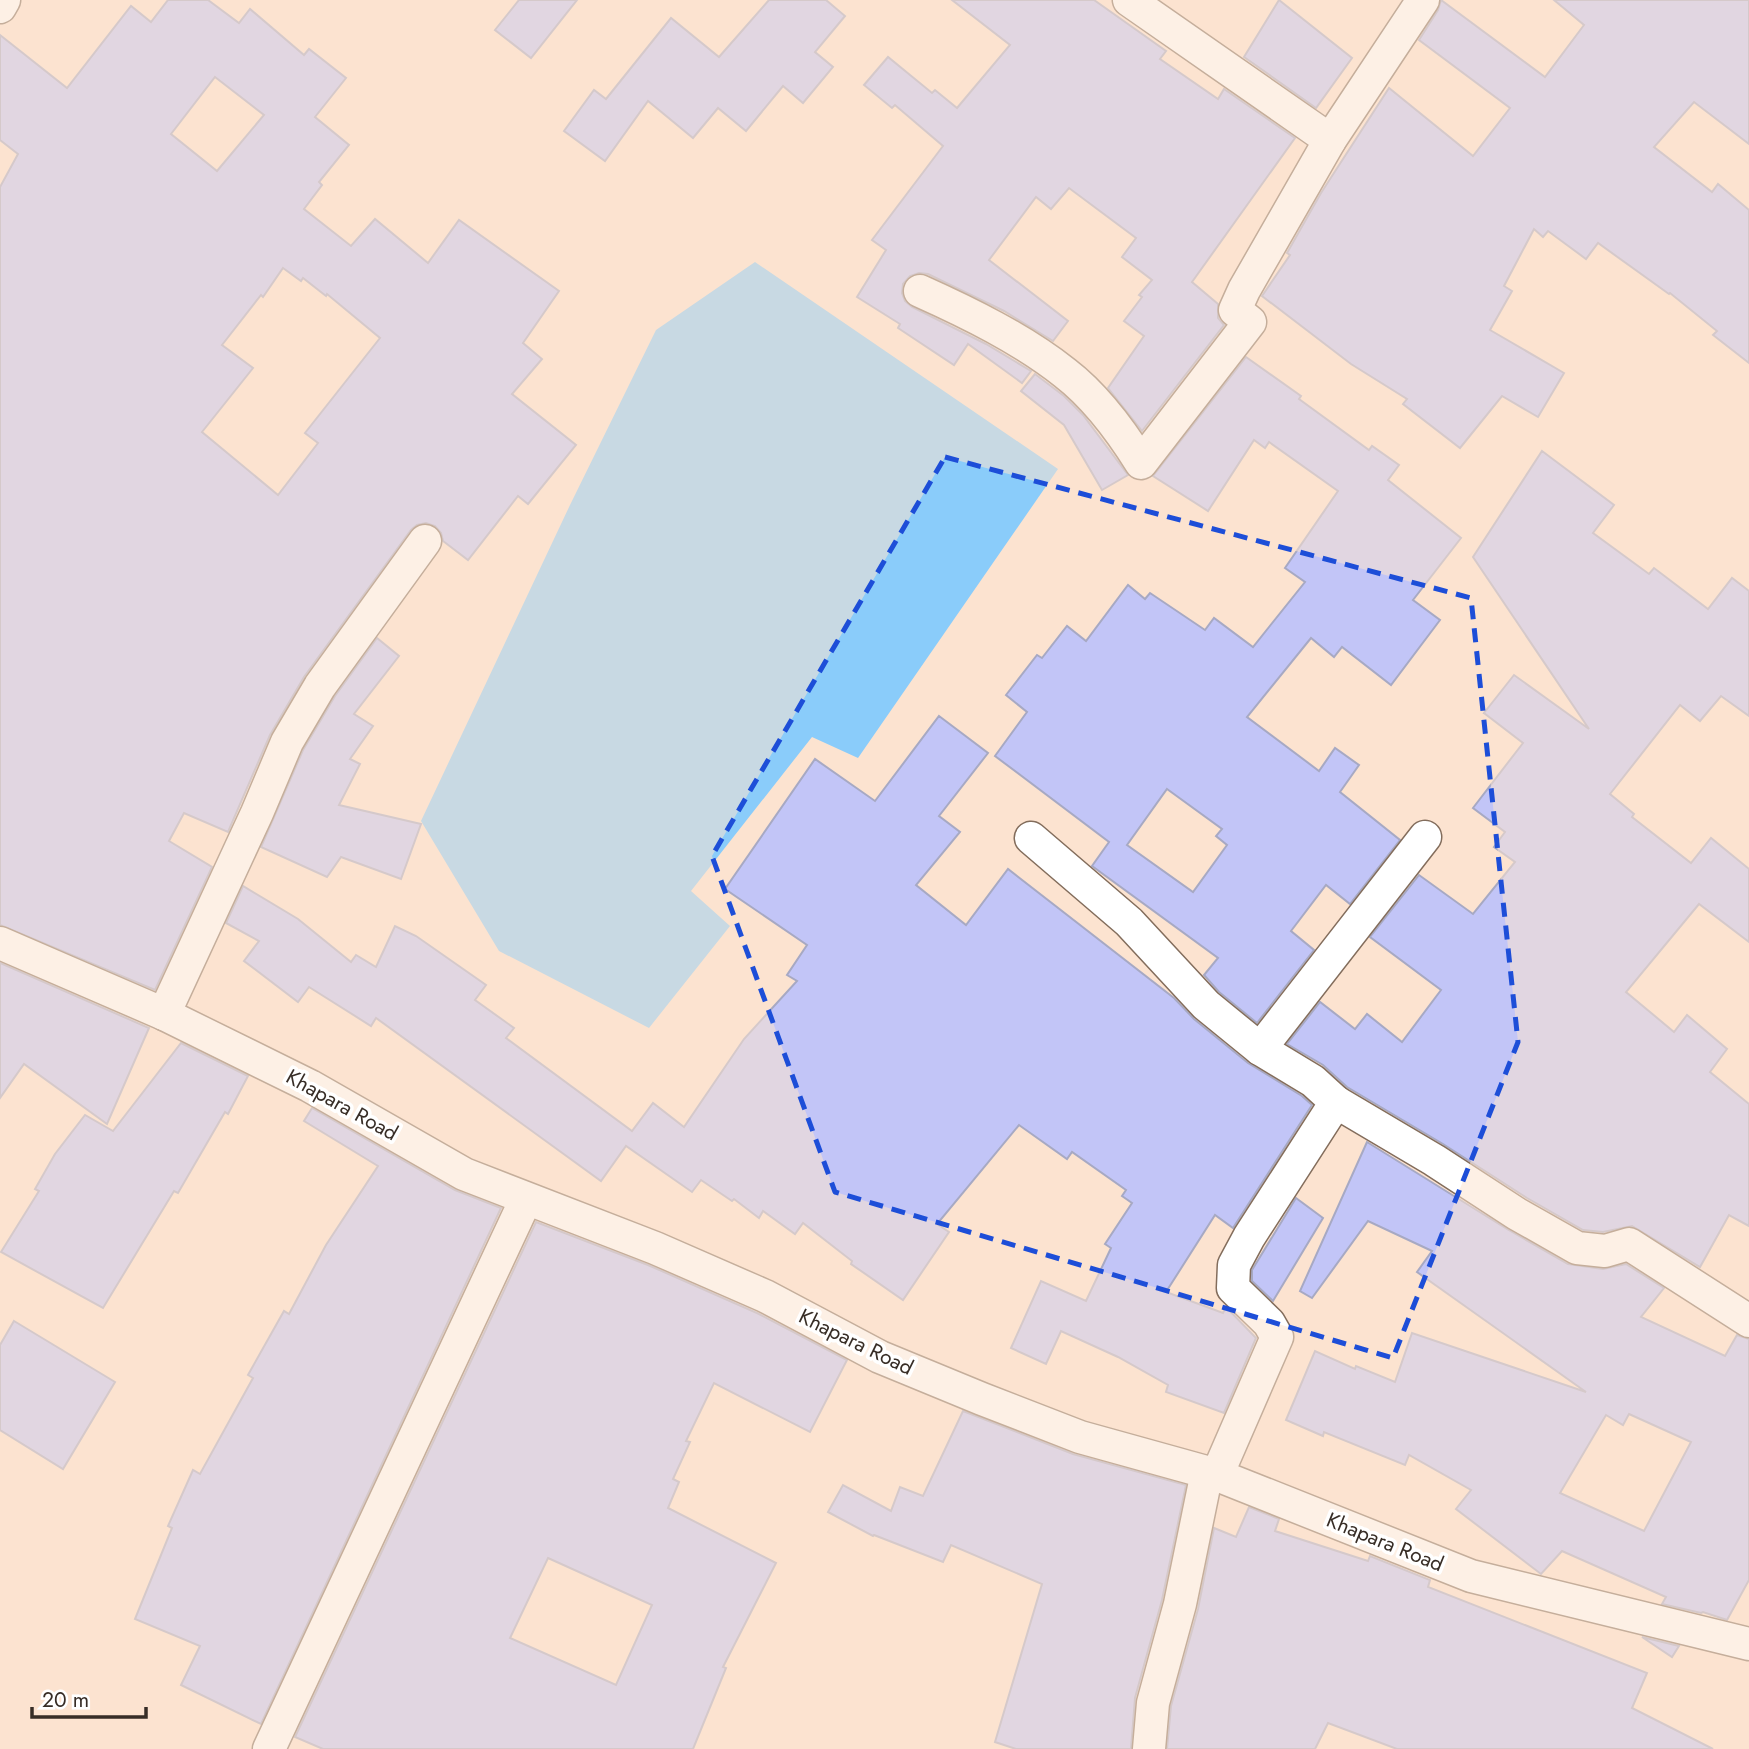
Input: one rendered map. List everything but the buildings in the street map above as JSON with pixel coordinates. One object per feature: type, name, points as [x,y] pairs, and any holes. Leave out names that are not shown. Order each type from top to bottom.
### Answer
[{"type":"street","points":[[0,7],[4,0]]},
{"type":"street","points":[[1129,0],[1330,140]]},
{"type":"street","points":[[920,290],[981,319],[1066,373],[1117,426],[1141,463],[1250,322],[1235,310],[1244,290],[1330,140],[1423,0]]},
{"type":"street","points":[[164,1014],[287,742],[320,686],[425,541]]},
{"type":"street","points":[[1261,1049],[1425,837]]},
{"type":"street","points":[[1031,838],[1129,922],[1206,1005],[1261,1049],[1313,1081],[1336,1102],[1577,1248],[1605,1251],[1629,1244],[1749,1321]]},
{"type":"street","name":"Khapara Road","points":[[0,943],[164,1014],[310,1086],[464,1174],[655,1248],[765,1296],[880,1357],[982,1399],[1080,1437],[1212,1473],[1471,1576],[1749,1644]]},
{"type":"street","points":[[1149,1749],[1153,1703],[1212,1473],[1277,1337],[1269,1323],[1233,1288],[1234,1265],[1336,1102]]},
{"type":"street","points":[[269,1749],[526,1199]]},
{"type":"highlighted area","points":[[945,457],[1471,598],[1518,1042],[1393,1358],[835,1192],[712,856]]},
{"type":"water","points":[[755,262],[1058,469],[858,758],[812,737],[691,891],[730,926],[649,1028],[499,951],[421,821],[656,330]]}]
